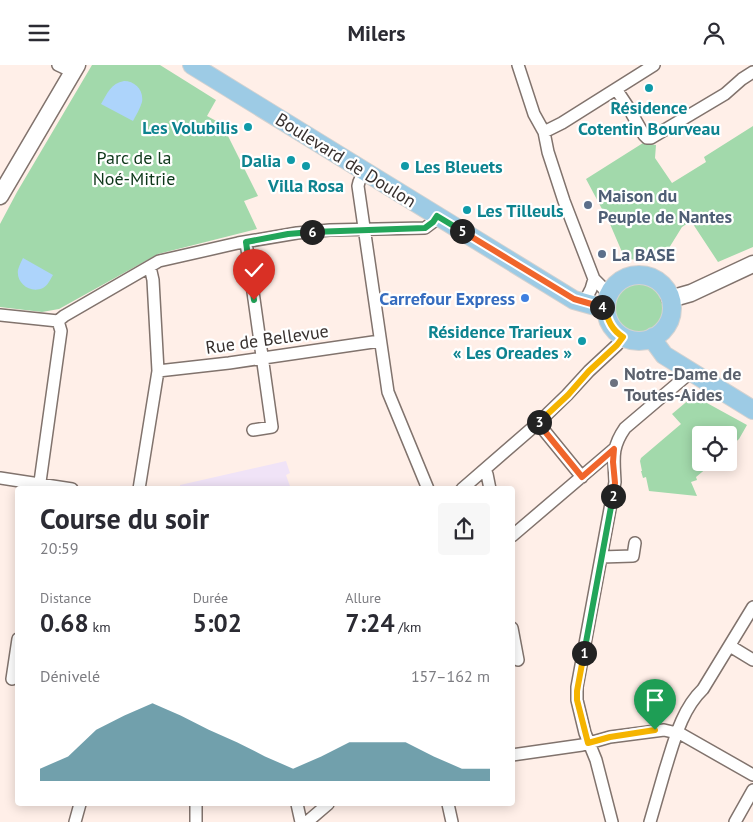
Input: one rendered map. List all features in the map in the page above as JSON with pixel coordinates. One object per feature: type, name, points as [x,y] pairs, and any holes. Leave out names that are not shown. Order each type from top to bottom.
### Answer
[{"type":"main road","name":"Boulevard de Doulon","points":[[204,68],[364,171],[574,299],[584,303],[608,299]]},
{"type":"main road","points":[[636,275],[657,281],[665,289],[670,299],[669,321],[662,331],[647,340],[635,341],[623,337],[612,327],[607,318],[608,299],[614,286],[624,279],[636,275]]},
{"type":"main road","points":[[653,337],[664,355],[753,410]]},
{"type":"street","points":[[0,196],[75,69],[58,65]]},
{"type":"street","points":[[518,65],[534,114],[544,132],[548,152],[564,201],[594,279],[604,289],[608,299]]},
{"type":"street","points":[[544,132],[562,123],[654,65]]},
{"type":"street","points":[[616,89],[644,135],[647,138],[651,138],[725,94],[753,71]]},
{"type":"street","points":[[364,171],[358,186],[388,392],[427,486]]},
{"type":"street","points":[[0,315],[58,321],[159,261],[238,243],[297,233],[425,228],[437,216]]},
{"type":"street","points":[[246,242],[272,427],[253,430]]},
{"type":"street","points":[[670,299],[691,293],[753,264]]},
{"type":"street","points":[[139,486],[158,371],[153,280],[150,267]]},
{"type":"street","points":[[584,303],[594,279]]},
{"type":"street","points":[[0,478],[39,486],[62,331],[58,321]]},
{"type":"street","points":[[465,486],[568,395],[623,337]]},
{"type":"street","name":"Rue de Bellevue","points":[[158,371],[380,341]]},
{"type":"street","points":[[612,822],[596,759],[588,743],[577,700],[577,691],[615,483],[614,449],[626,428],[691,372]]},
{"type":"street","points":[[538,423],[582,477]]},
{"type":"street","points":[[515,533],[614,449]]},
{"type":"street","points":[[487,474],[489,486]]},
{"type":"street","points":[[601,557],[634,556],[635,543]]},
{"type":"street","points":[[650,822],[684,716],[703,689],[753,607]]},
{"type":"street","points":[[515,644],[518,661]]},
{"type":"street","points":[[730,646],[753,661]]},
{"type":"street","points":[[10,680],[15,654]]},
{"type":"street","points":[[515,755],[664,729],[677,733],[753,775]]},
{"type":"street","points":[[735,822],[753,790]]},
{"type":"street","points":[[75,822],[79,806]]},
{"type":"street","points":[[196,806],[196,822]]},
{"type":"street","points":[[297,806],[301,822]]},
{"type":"street","points":[[307,822],[326,806]]},
{"type":"street","points":[[448,806],[452,822]]},
{"type":"shaded area","points":[[286,461],[290,473],[286,475],[290,486],[180,485]]},
{"type":"green space","name":"Parc de la Noé-Mitrie","points":[[92,65],[160,65],[216,100],[207,116],[222,124],[258,196],[244,201],[257,229],[158,254],[59,309],[42,312],[0,307],[0,224]]},
{"type":"green space","points":[[753,126],[753,247],[718,262],[691,221],[682,227],[661,261],[625,259],[610,224],[586,179],[643,143],[656,145],[655,158],[672,183],[706,162],[704,157]]},
{"type":"green space","points":[[634,284],[644,284],[653,288],[659,294],[663,308],[659,322],[653,328],[644,332],[634,332],[625,328],[619,322],[615,313],[615,303],[619,294],[625,288]]},
{"type":"green space","points":[[696,397],[747,425],[737,441],[737,426],[692,426],[692,471],[703,471],[696,477],[697,480],[691,482],[697,496],[649,491],[646,477],[643,478],[641,471],[641,458],[681,424],[672,414],[691,398]]},
{"type":"water","points":[[124,81],[135,84],[142,94],[142,102],[133,121],[101,104],[107,93],[116,84]]},
{"type":"water","points":[[23,258],[53,275],[45,287],[33,290],[22,283],[19,279],[18,270]]},
{"type":"place","name":"Résidence Cotentin Bourveau","points":[[649,88]]},
{"type":"place","name":"Les Volubilis","points":[[248,127]]},
{"type":"place","name":"Dalia","points":[[291,160]]},
{"type":"place","name":"Villa Rosa","points":[[306,166]]},
{"type":"place","name":"Les Bleuets","points":[[405,166]]},
{"type":"place","name":"Maison du Peuple de Nantes","points":[[588,205]]},
{"type":"place","name":"Les Tilleuls","points":[[467,210]]},
{"type":"place","name":"La BASE","points":[[602,254]]},
{"type":"place","name":"Carrefour Express","points":[[525,298]]},
{"type":"place","name":"Résidence Trarieux « Les Oreades »","points":[[582,341]]},
{"type":"place","name":"Notre-Dame de Toutes-Aides","points":[[614,383]]},
{"type":"route","points":[[254,300],[246,242],[297,233],[330,230],[425,228],[437,216],[574,299],[606,308],[609,322],[615,331],[623,337],[568,395],[538,423],[582,477],[614,449],[615,483],[577,691],[577,700],[588,743],[610,737],[655,730]]}]
